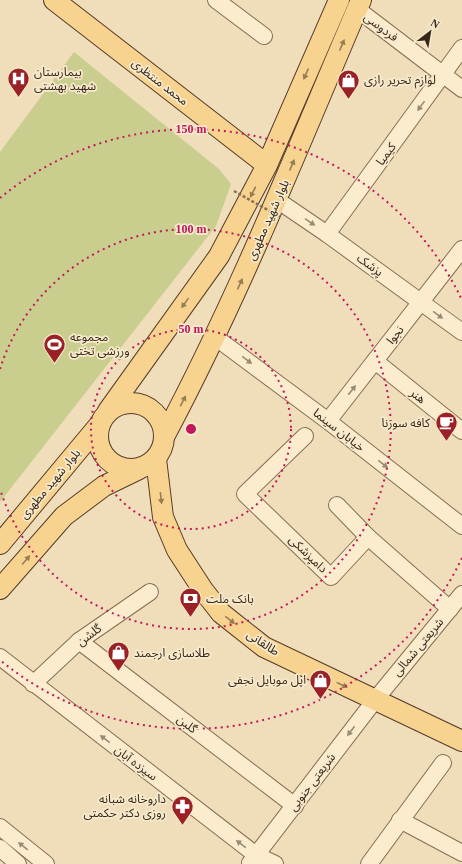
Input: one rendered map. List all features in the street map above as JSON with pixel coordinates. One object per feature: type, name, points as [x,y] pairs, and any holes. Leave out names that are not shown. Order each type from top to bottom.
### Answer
[{"type":"main road","name":"محمد منتظری","points":[[54,0],[267,165]]},
{"type":"main road","name":"بلوار شهید مطهری","points":[[0,544],[104,418],[219,256],[267,165],[339,0]]},
{"type":"main road","name":"بلوار شهید مطهری","points":[[165,435],[280,209],[359,4]]},
{"type":"main road","points":[[0,589],[64,516],[104,486],[148,464],[163,448],[165,435],[162,423],[155,412],[144,405],[132,402],[119,404],[104,418],[98,437],[101,449],[108,460],[119,467],[148,464]]},
{"type":"main road","name":"طالقانی","points":[[148,464],[163,517],[176,550],[203,590],[221,613],[264,647],[462,742]]},
{"type":"street","points":[[216,0],[264,36]]},
{"type":"street","name":"فردوسی","points":[[359,4],[462,89]]},
{"type":"street","name":"کیمیا","points":[[327,234],[444,75],[462,48]]},
{"type":"street","name":"پزشک","points":[[280,209],[327,234],[462,332]]},
{"type":"street","name":"نجوا","points":[[328,421],[462,249]]},
{"type":"street","name":"خیابان سینما","points":[[215,337],[328,421],[462,526]]},
{"type":"street","name":"هنر","points":[[375,360],[462,430]]},
{"type":"street","name":"دامپزشکی","points":[[306,436],[245,494],[331,577],[368,537]]},
{"type":"street","points":[[337,505],[368,537],[450,609]]},
{"type":"street","name":"گلشن","points":[[33,684],[79,641],[150,592]]},
{"type":"street","name":"شریعتی شمالی","points":[[374,700],[462,594]]},
{"type":"street","name":"گلبن","points":[[79,641],[295,806]]},
{"type":"street","name":"سیزده آبان","points":[[0,657],[253,860],[274,864]]},
{"type":"street","name":"شریعتی جنوبی","points":[[253,860],[374,700]]},
{"type":"street","points":[[369,864],[443,763]]},
{"type":"street","points":[[400,820],[462,853]]},
{"type":"street","points":[[0,827],[46,864]]},
{"type":"street","points":[[0,848],[18,864]]},
{"type":"path","points":[[234,191],[280,209]]},
{"type":"green space","name":"مجموعه ورزشی تختی","points":[[74,52],[219,169],[231,184],[216,226],[0,502],[0,152]]},
{"type":"place","name":"بیمارستان شهید بهشتی","points":[[18,98]]},
{"type":"place","name":"لوازم تحریر رازی","points":[[348,100]]},
{"type":"place","name":"مجموعه ورزشی تختی","points":[[54,364]]},
{"type":"place","name":"کافه سورنا","points":[[446,442]]},
{"type":"place","name":"بانک ملت","points":[[190,618]]},
{"type":"place","name":"طلاسازی ارجمند","points":[[119,672]]},
{"type":"place","name":"اپل موبایل نجفی","points":[[321,700]]},
{"type":"place","name":"داروخانه شبانه روزی دکتر حکمتی","points":[[182,826]]}]
